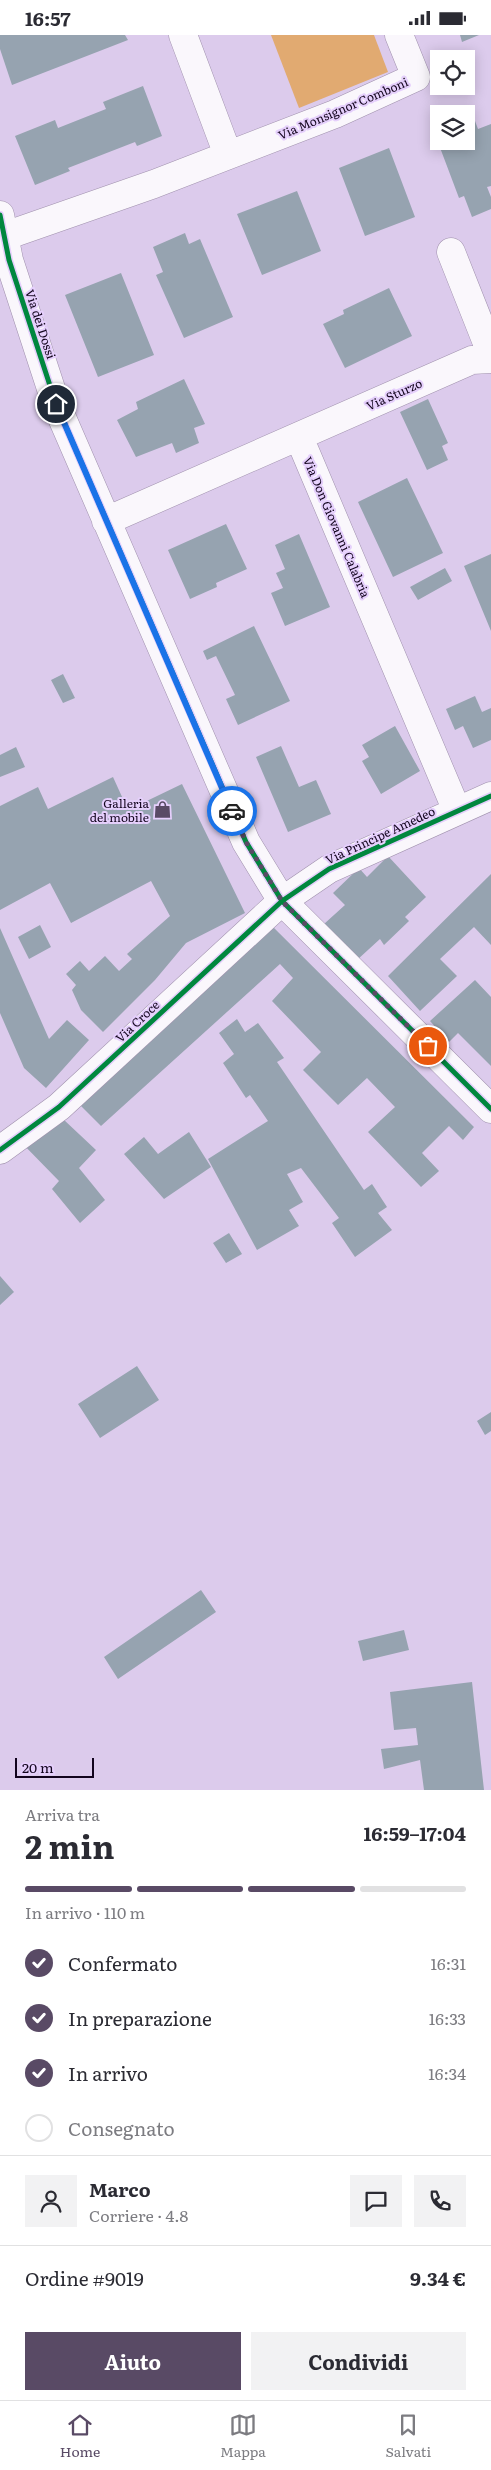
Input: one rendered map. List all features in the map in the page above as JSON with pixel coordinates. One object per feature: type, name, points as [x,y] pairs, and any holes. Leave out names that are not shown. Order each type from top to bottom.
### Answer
[{"type":"street","points":[[183,35],[228,155]]},
{"type":"street","name":"Via Monsignor Comboni","points":[[2,225],[154,184],[335,114],[416,77],[399,35]]},
{"type":"street","name":"Via dei Dossi","points":[[2,225],[9,260],[56,404],[246,842],[282,901],[491,1109]]},
{"type":"street","points":[[451,251],[491,353]]},
{"type":"street","name":"Via Sturzo","points":[[298,437],[472,360],[491,359]]},
{"type":"street","points":[[106,521],[298,437]]},
{"type":"street","name":"Via Don Giovanni Calabria","points":[[298,437],[457,811]]},
{"type":"street","name":"Via Principe Amedeo","points":[[282,901],[329,869],[491,796]]},
{"type":"street","name":"Via Croce","points":[[0,1150],[59,1107],[282,901]]},
{"type":"shaded area","points":[[271,35],[374,35],[388,72],[299,108]]},
{"type":"building","points":[[0,35],[125,35],[128,40],[12,85],[0,49]]},
{"type":"building","points":[[460,35],[479,35],[462,42]]},
{"type":"building","points":[[143,86],[162,136],[137,146],[135,142],[68,168],[70,171],[35,185],[15,136],[55,120],[58,128],[106,109],[103,102]]},
{"type":"building","points":[[475,121],[478,129],[491,124],[491,186],[487,187],[491,197],[491,209],[472,217],[464,196],[459,198],[441,150],[475,150]]},
{"type":"building","points":[[389,148],[415,217],[365,236],[339,168]]},
{"type":"building","points":[[297,191],[321,251],[262,275],[237,214]]},
{"type":"building","points":[[185,233],[189,244],[200,239],[233,317],[184,338],[156,275],[163,272],[153,247]]},
{"type":"building","points":[[121,273],[154,355],[98,377],[65,295]]},
{"type":"building","points":[[389,288],[412,336],[345,368],[323,324],[344,314],[343,310]]},
{"type":"building","points":[[184,379],[205,424],[194,428],[199,443],[176,453],[172,443],[136,457],[117,420],[138,409],[136,402]]},
{"type":"building","points":[[428,399],[448,443],[442,446],[448,460],[427,470],[400,412]]},
{"type":"building","points":[[407,478],[443,553],[393,577],[358,502]]},
{"type":"building","points":[[226,524],[247,569],[216,583],[217,587],[190,599],[168,550]]},
{"type":"building","points":[[299,534],[330,607],[285,626],[271,593],[283,588],[276,573],[285,569],[275,545]]},
{"type":"building","points":[[491,554],[491,631],[464,566]]},
{"type":"building","points":[[445,568],[452,581],[418,600],[410,587]]},
{"type":"building","points":[[254,626],[290,701],[238,725],[226,699],[235,695],[216,656],[207,660],[203,651]]},
{"type":"building","points":[[63,674],[75,698],[63,703],[51,680]]},
{"type":"building","points":[[475,696],[482,712],[491,708],[491,740],[473,748],[463,726],[455,730],[446,709]]},
{"type":"building","points":[[395,726],[420,771],[381,794],[362,761],[369,757],[362,745]]},
{"type":"building","points":[[281,746],[299,787],[316,780],[331,814],[288,832],[256,757]]},
{"type":"building","points":[[16,747],[25,767],[0,777],[0,755]]},
{"type":"building","points":[[113,777],[128,810],[182,784],[245,913],[186,943],[155,980],[103,1032],[81,1010],[72,990],[76,985],[66,974],[80,961],[89,971],[105,956],[119,971],[132,959],[127,954],[170,916],[151,881],[71,923],[50,883],[0,910],[0,806],[38,787],[48,809]]},
{"type":"building","points":[[388,856],[426,897],[405,917],[409,921],[384,945],[380,939],[357,960],[324,924],[345,905],[333,893],[359,868],[367,877]]},
{"type":"building","points":[[491,874],[491,945],[474,927],[440,959],[457,976],[420,1011],[388,976]]},
{"type":"building","points":[[267,921],[474,1127],[463,1140],[449,1126],[422,1153],[439,1171],[421,1187],[368,1132],[395,1107],[367,1078],[338,1105],[303,1070],[321,1052],[272,1001],[293,978],[280,964],[101,1126],[72,1097]]},
{"type":"building","points":[[40,925],[51,947],[29,959],[18,937]]},
{"type":"building","points":[[0,928],[49,1039],[67,1020],[89,1040],[46,1088],[24,1068],[0,1013]]},
{"type":"building","points":[[475,980],[491,997],[491,1066],[458,1033],[449,1042],[430,1021]]},
{"type":"building","points":[[237,1019],[245,1032],[258,1023],[284,1058],[277,1062],[364,1190],[372,1184],[387,1207],[378,1213],[392,1230],[355,1257],[332,1223],[339,1218],[301,1168],[287,1174],[303,1202],[289,1210],[299,1226],[257,1250],[208,1159],[268,1121],[250,1095],[246,1098],[223,1063],[234,1054],[219,1033]]},
{"type":"building","points":[[63,1119],[96,1150],[79,1168],[105,1200],[80,1223],[52,1189],[59,1181],[17,1138]]},
{"type":"building","points":[[189,1132],[211,1167],[164,1199],[124,1154],[144,1137],[158,1154]]},
{"type":"building","points":[[229,1233],[242,1254],[226,1263],[213,1243]]},
{"type":"building","points":[[0,1276],[14,1292],[0,1305]]},
{"type":"building","points":[[137,1366],[159,1400],[100,1438],[78,1404]]},
{"type":"building","points":[[491,1412],[491,1431],[485,1435],[477,1421]]},
{"type":"building","points":[[201,1590],[216,1612],[118,1679],[104,1657]]},
{"type":"building","points":[[404,1630],[409,1650],[363,1661],[358,1641]]},
{"type":"building","points":[[472,1682],[484,1790],[424,1790],[420,1760],[384,1769],[381,1749],[418,1745],[416,1728],[394,1730],[390,1692]]},
{"type":"cycle path","points":[[0,215],[9,260],[56,404],[246,842],[282,901],[491,1109]]},
{"type":"cycle path","points":[[0,1150],[59,1107],[282,901],[329,869],[491,796]]},
{"type":"way so far","points":[[232,811],[246,842],[282,901],[428,1046]]},
{"type":"place","name":"Galleria del mobile","points":[[163,810]]},
{"type":"route","points":[[56,404],[232,811]]}]
